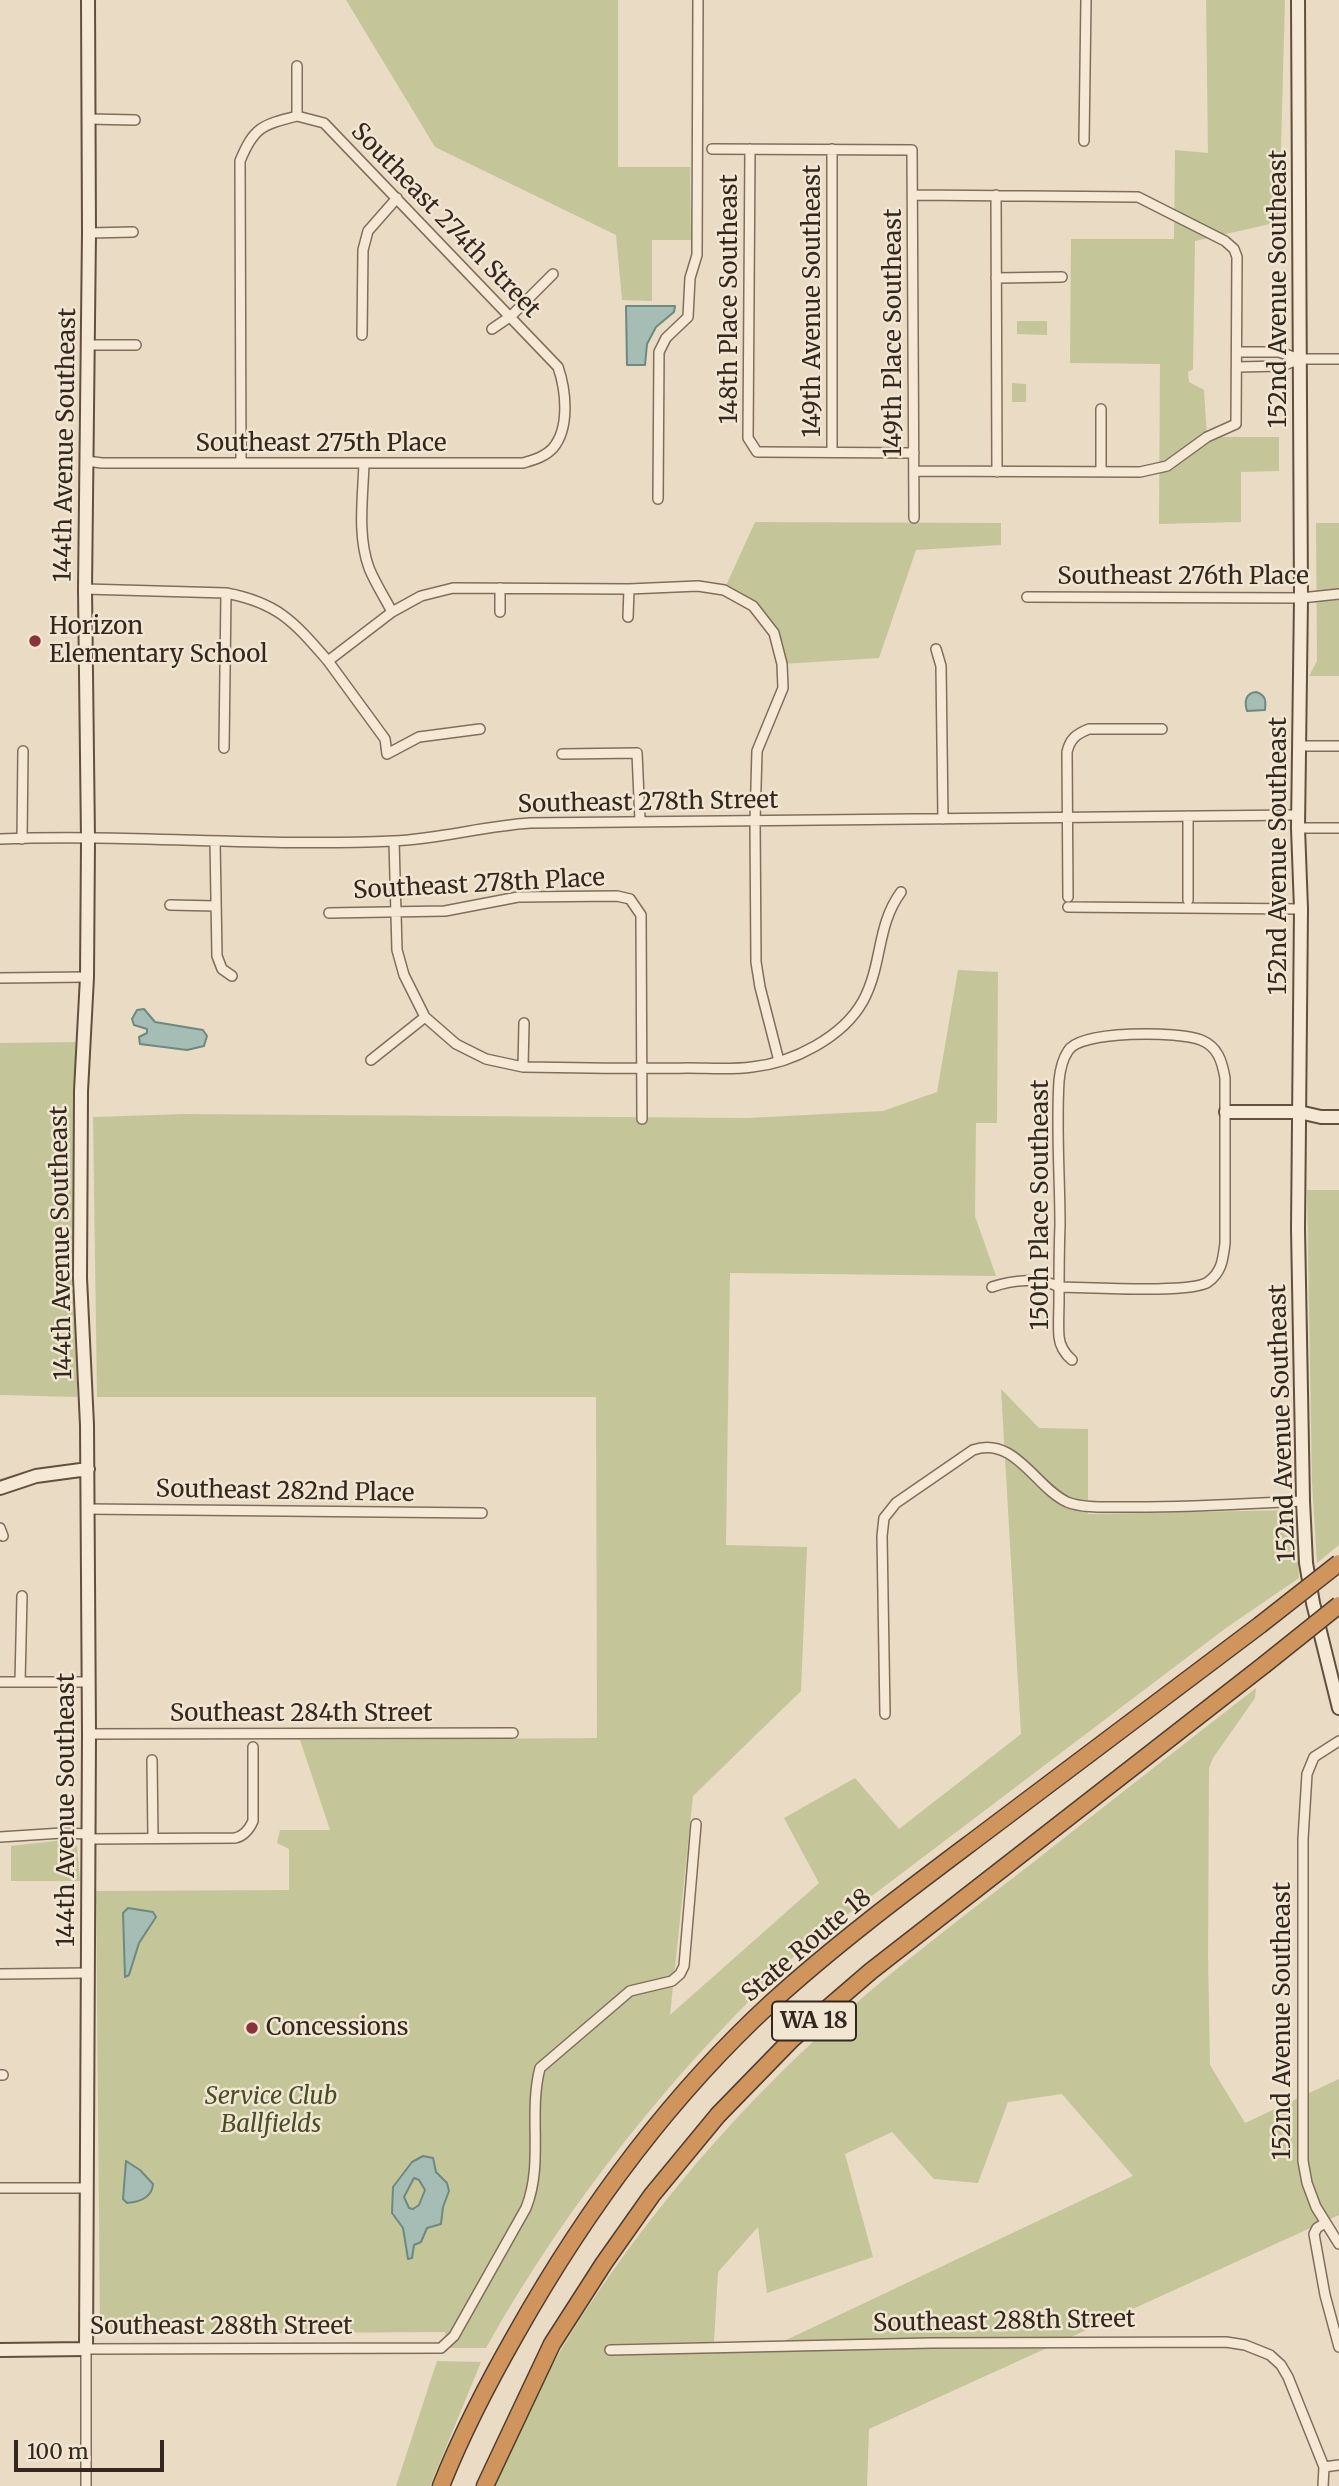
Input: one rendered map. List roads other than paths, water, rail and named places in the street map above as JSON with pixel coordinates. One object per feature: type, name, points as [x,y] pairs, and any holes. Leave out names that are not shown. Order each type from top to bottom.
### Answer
[{"type":"highway","name":"State Route 18","points":[[441,2486],[483,2392],[583,2221],[637,2150],[699,2076],[769,2005],[853,1933],[1339,1563]]},
{"type":"highway","name":"WA 18","points":[[485,2486],[540,2368],[567,2321],[652,2195],[718,2115],[792,2039],[871,1971],[1339,1605]]},
{"type":"street","name":"144th Avenue Southeast","points":[[86,2486],[88,1469],[80,1278],[81,1091],[87,977],[88,840],[85,589],[89,233],[88,0]]},
{"type":"street","points":[[657,499],[659,352],[666,338],[688,317],[690,278],[697,255],[698,0]]},
{"type":"street","points":[[1084,141],[1086,0]]},
{"type":"street","name":"152nd Avenue Southeast","points":[[1298,0],[1301,598],[1298,1230],[1303,1501],[1306,1563],[1339,1708]]},
{"type":"street","points":[[241,463],[240,161],[250,136],[272,122],[297,116],[297,66]]},
{"type":"street","name":"Southeast 274th Street","points":[[297,116],[324,123],[558,367],[565,393],[562,429],[553,447]]},
{"type":"street","points":[[89,119],[135,120]]},
{"type":"street","points":[[712,149],[832,149]]},
{"type":"street","name":"148th Place Southeast","points":[[750,149],[748,438],[753,448],[763,452],[832,452]]},
{"type":"street","name":"149th Place Southeast","points":[[832,149],[912,150],[914,517]]},
{"type":"street","name":"149th Avenue Southeast","points":[[832,149],[832,452]]},
{"type":"street","points":[[914,195],[1138,197],[1225,241],[1234,249],[1237,257],[1236,424],[1206,438],[1167,466],[1149,471],[914,471]]},
{"type":"street","points":[[996,195],[997,472]]},
{"type":"street","points":[[362,335],[363,250],[368,231],[397,198]]},
{"type":"street","points":[[89,233],[133,232]]},
{"type":"street","points":[[492,329],[511,316],[553,274]]},
{"type":"street","points":[[996,278],[1062,277]]},
{"type":"street","points":[[88,345],[136,345]]},
{"type":"street","points":[[1237,352],[1279,352],[1300,359],[1339,359]]},
{"type":"street","points":[[1237,367],[1282,366],[1300,359]]},
{"type":"street","points":[[1101,409],[1101,472]]},
{"type":"street","name":"Southeast 275th Place","points":[[86,461],[523,463],[539,458],[553,447]]},
{"type":"street","points":[[832,452],[914,453]]},
{"type":"street","points":[[364,463],[362,528],[365,552],[370,569],[392,612]]},
{"type":"street","points":[[328,661],[392,612],[421,596],[453,588],[629,589],[698,586],[724,590],[753,606],[767,622],[778,644],[782,664],[783,688],[757,751],[755,821],[756,962],[779,1061]]},
{"type":"street","points":[[500,588],[500,612]]},
{"type":"street","points":[[85,589],[226,593],[264,604],[295,622],[328,661],[386,739],[387,754],[419,737],[480,729]]},
{"type":"street","points":[[628,617],[629,589]]},
{"type":"street","points":[[224,748],[226,593]]},
{"type":"street","name":"Southeast 276th Place","points":[[1027,597],[1301,598],[1339,594]]},
{"type":"street","points":[[936,649],[941,666],[943,819]]},
{"type":"street","points":[[1162,729],[1089,729],[1069,742],[1066,817],[1068,902],[1301,909]]},
{"type":"street","points":[[1300,746],[1339,746]]},
{"type":"street","points":[[22,839],[23,751]]},
{"type":"street","points":[[562,754],[637,753],[640,821]]},
{"type":"street","points":[[1188,816],[1188,900]]},
{"type":"street","name":"Southeast 278th Street","points":[[0,839],[394,841],[461,834],[498,825],[1066,817],[1188,816],[1299,821],[1339,828]]},
{"type":"street","points":[[215,841],[216,956],[222,969],[232,976]]},
{"type":"street","points":[[394,841],[397,950],[404,975],[425,1017],[456,1044],[486,1059],[523,1068],[753,1067],[807,1050],[847,1025],[863,1001],[875,972],[884,924],[890,907],[901,891]]},
{"type":"street","name":"Southeast 278th Place","points":[[330,913],[445,911],[518,897],[617,896],[630,899],[640,915],[641,1069]]},
{"type":"street","points":[[170,905],[216,906]]},
{"type":"street","points":[[0,978],[87,977]]},
{"type":"street","points":[[371,1060],[425,1017]]},
{"type":"street","points":[[523,1068],[524,1023]]},
{"type":"street","name":"150th Place Southeast","points":[[1072,1360],[1064,1351],[1059,1336],[1059,1081],[1062,1063],[1069,1047],[1080,1040],[1097,1036],[1183,1035],[1202,1040],[1221,1057],[1226,1112]]},
{"type":"street","points":[[641,1069],[642,1119]]},
{"type":"street","points":[[992,1287],[1004,1283],[1049,1282],[1059,1287],[1179,1288],[1206,1284],[1222,1264],[1225,1243],[1226,1112],[1299,1112],[1321,1117],[1339,1117]]},
{"type":"street","points":[[885,1714],[884,1518],[896,1503],[980,1447],[1003,1452],[1020,1460],[1053,1492],[1068,1502],[1093,1506],[1161,1508],[1303,1501]]},
{"type":"street","points":[[0,1488],[36,1476],[88,1469]]},
{"type":"street","name":"Southeast 282nd Place","points":[[88,1509],[482,1513]]},
{"type":"street","points":[[20,1682],[22,1596]]},
{"type":"street","points":[[0,1682],[88,1682]]},
{"type":"street","name":"Southeast 284th Street","points":[[89,1734],[513,1733]]},
{"type":"street","name":"152nd Avenue Southeast","points":[[1339,1741],[1319,1752],[1308,1767],[1303,1839],[1303,2161],[1311,2195],[1339,2244]]},
{"type":"street","points":[[0,1837],[62,1833],[153,1838],[234,1838],[247,1831],[253,1821],[253,1746]]},
{"type":"street","points":[[152,1760],[153,1838]]},
{"type":"street","name":"Southeast 288th Street","points":[[0,2350],[441,2348],[454,2336],[533,2191],[534,2104],[540,2068],[630,1991],[672,1981],[684,1966],[696,1824]]},
{"type":"street","points":[[0,1974],[87,1973]]},
{"type":"street","points":[[0,2188],[87,2188]]},
{"type":"street","points":[[1325,2223],[1317,2228],[1314,2234],[1325,2295],[1339,2347]]},
{"type":"street","name":"Southeast 288th Street","points":[[610,2350],[931,2343],[1226,2342],[1259,2350],[1281,2365],[1324,2467]]},
{"type":"street","points":[[1323,2486],[1324,2467],[1339,2465]]},
{"type":"place","name":"Horizon Elementary School","points":[[35,641]]},
{"type":"place","name":"Concessions","points":[[252,2028]]},
{"type":"park label","name":"Service Club Ballfields","points":[[271,2111]]}]
